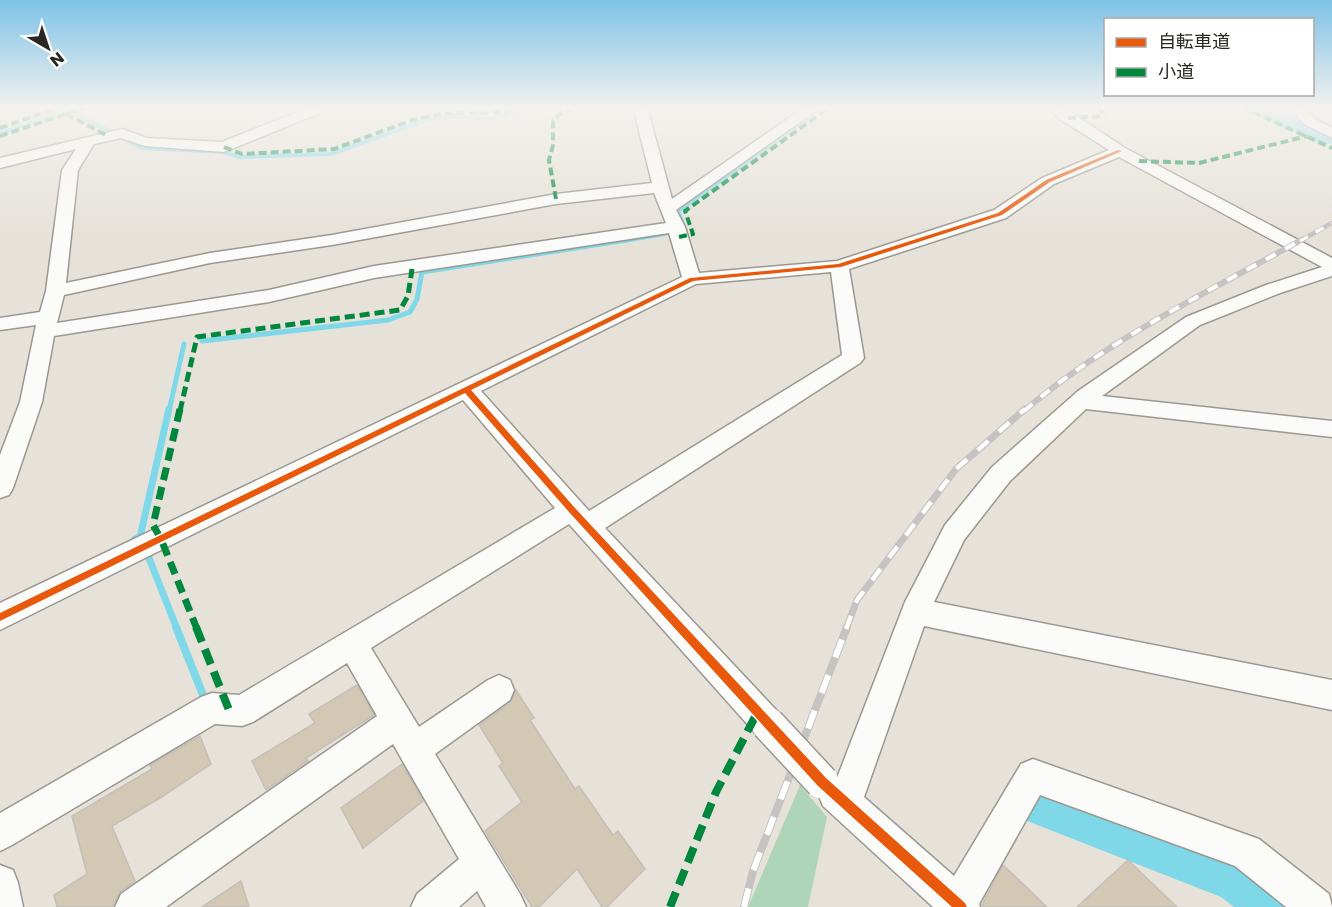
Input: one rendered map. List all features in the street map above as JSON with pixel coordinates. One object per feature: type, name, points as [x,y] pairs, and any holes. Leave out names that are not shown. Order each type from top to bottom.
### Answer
[{"type":"street","points":[[0,163],[55,149]]},
{"type":"street","points":[[0,489],[31,402],[56,291],[70,170],[84,149]]},
{"type":"street","points":[[652,149],[666,206],[676,227],[692,279]]},
{"type":"street","points":[[666,206],[675,205],[754,149]]},
{"type":"street","points":[[1117,149],[1332,265]]},
{"type":"street","points":[[0,617],[692,279],[839,266],[1000,214],[1048,181],[1120,151]]},
{"type":"street","points":[[56,291],[210,258],[332,240],[556,199],[662,187]]},
{"type":"street","points":[[0,324],[47,324],[269,296],[374,272],[676,227]]},
{"type":"street","points":[[0,833],[212,708],[242,711],[853,358],[839,266]]},
{"type":"street","points":[[834,793],[915,611],[954,533],[1001,474],[1081,401],[1193,321],[1273,289],[1332,270]]},
{"type":"street","points":[[467,390],[579,518],[768,724],[834,793],[959,906],[1033,776],[1246,852],[1316,907]]},
{"type":"street","points":[[1081,401],[1332,429]]},
{"type":"street","points":[[915,611],[1332,695]]},
{"type":"street","points":[[353,646],[507,907]]},
{"type":"street","points":[[134,907],[406,735],[499,690]]},
{"type":"street","points":[[430,907],[482,864]]},
{"type":"street","points":[[0,884],[4,907]]},
{"type":"green space","points":[[800,785],[827,817],[808,907],[748,907]]},
{"type":"building","points":[[357,685],[374,715],[306,758],[308,761],[266,790],[252,761],[315,723],[309,714]]},
{"type":"building","points":[[516,690],[534,718],[530,720],[575,789],[579,786],[613,835],[618,831],[645,869],[607,907],[602,907],[577,869],[539,907],[532,907],[485,831],[522,802],[499,766],[503,763],[479,725],[511,702]]},
{"type":"building","points":[[200,736],[211,764],[112,826],[135,881],[120,892],[112,907],[57,907],[54,895],[87,874],[72,816],[152,769],[150,765]]},
{"type":"building","points":[[402,764],[423,801],[363,848],[341,808]]},
{"type":"building","points":[[1128,860],[1177,907],[1077,907]]},
{"type":"building","points":[[1003,865],[1047,907],[984,907],[982,905]]},
{"type":"building","points":[[241,881],[249,907],[202,907]]},
{"type":"waterway","points":[[169,149],[224,152],[238,157],[331,154],[344,149]]},
{"type":"waterway","points":[[686,231],[678,211],[764,149]]},
{"type":"waterway","points":[[623,241],[665,234]]},
{"type":"waterway","points":[[202,341],[388,320],[410,312],[417,299],[422,272],[633,239]]},
{"type":"waterway","points":[[169,411],[184,344]]},
{"type":"waterway","points":[[135,539],[140,537],[169,409]]},
{"type":"waterway","points":[[149,558],[177,629]]},
{"type":"waterway","points":[[176,627],[205,700]]},
{"type":"waterway","points":[[1036,798],[1240,876],[1280,907]]},
{"type":"railway","points":[[1300,241],[1332,223]]},
{"type":"railway","points":[[1024,411],[1055,386],[1123,340],[1303,239]]},
{"type":"railway","points":[[846,629],[857,600],[956,469],[1025,409]]},
{"type":"railway","points":[[744,907],[753,871],[847,627]]},
{"type":"marked path","points":[[230,149],[242,154],[328,149]]},
{"type":"marked path","points":[[552,149],[549,160],[556,199]]},
{"type":"marked path","points":[[679,237],[693,234],[685,211],[771,149]]},
{"type":"marked path","points":[[1139,161],[1199,163],[1254,149]]},
{"type":"marked path","points":[[229,710],[161,539],[153,525],[197,337],[400,310],[408,296],[412,269]]},
{"type":"marked path","points":[[670,907],[716,792],[757,713]]},
{"type":"cycle path","points":[[0,617],[692,279],[839,266],[1000,214],[1048,181],[1120,151]]},
{"type":"cycle path","points":[[467,390],[572,510],[822,782],[961,907]]}]
